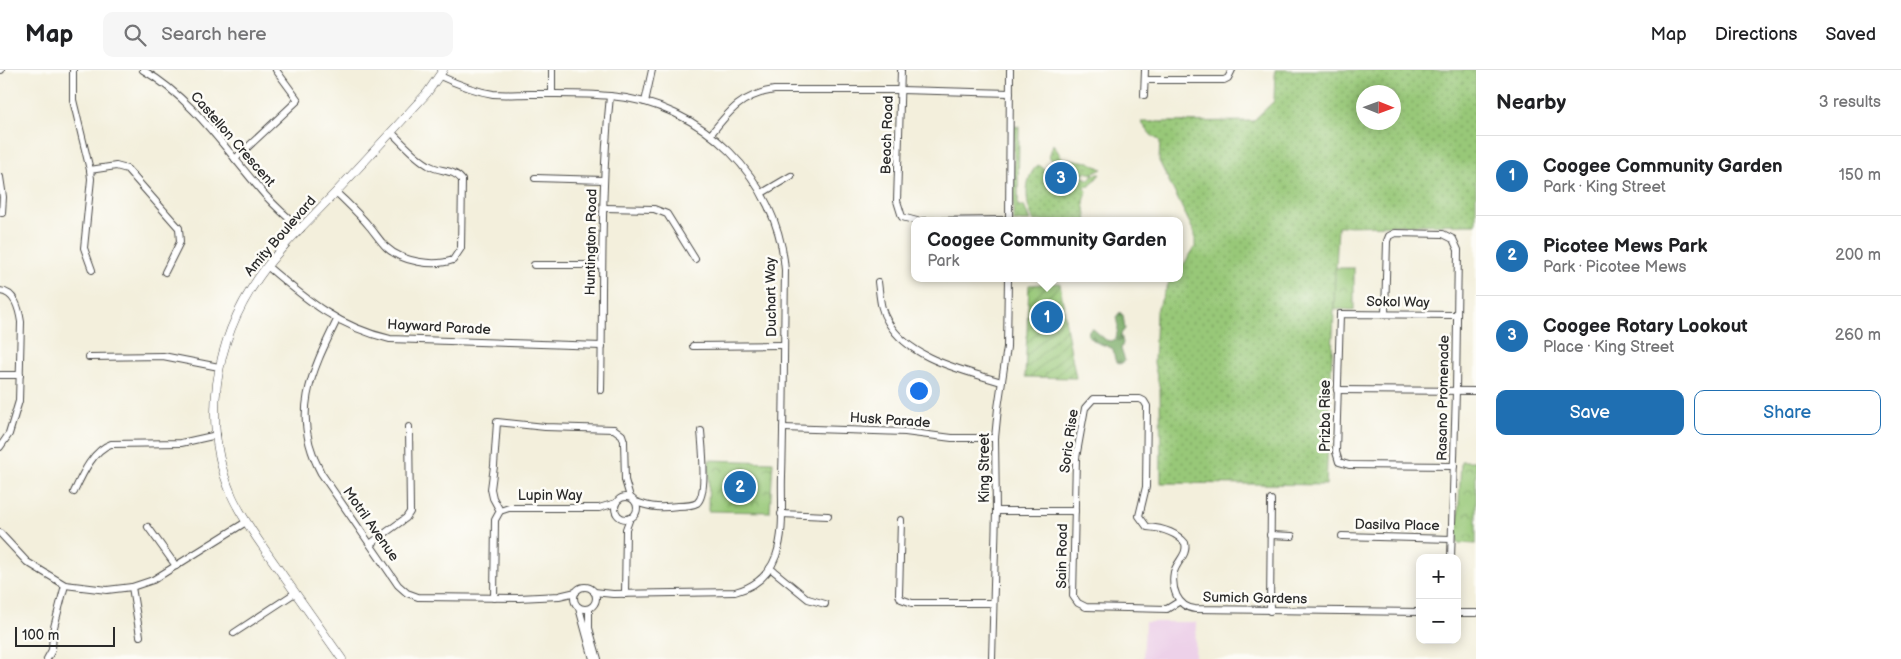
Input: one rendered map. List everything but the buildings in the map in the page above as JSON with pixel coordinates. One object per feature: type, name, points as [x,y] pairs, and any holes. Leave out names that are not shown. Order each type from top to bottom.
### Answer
[{"type":"street","points":[[73,70],[73,100],[91,179],[84,243],[85,253],[92,270]]},
{"type":"street","name":"Castellon Crescent","points":[[143,70],[166,85],[181,98],[265,195],[301,229]]},
{"type":"street","points":[[235,159],[298,100],[276,70]]},
{"type":"street","points":[[552,70],[552,94]]},
{"type":"street","points":[[645,102],[652,70]]},
{"type":"street","name":"Beach Road","points":[[902,70],[897,201],[902,216],[911,219]]},
{"type":"street","points":[[1009,217],[1010,70]]},
{"type":"street","points":[[1144,95],[1145,70]]},
{"type":"street","points":[[1145,80],[1218,81],[1228,78],[1232,70]]},
{"type":"street","name":"Duchart Way","points":[[442,73],[466,88],[491,94],[610,96],[645,102],[673,113],[712,134],[741,164],[762,193],[774,217],[783,253],[784,345],[781,514],[778,548],[770,568],[758,582],[735,592],[625,594],[594,592]]},
{"type":"street","name":"Amity Boulevard","points":[[342,659],[246,522],[232,496],[219,454],[217,435],[215,406],[219,367],[225,341],[237,314],[267,266],[392,132],[442,73]]},
{"type":"street","points":[[712,134],[735,106],[748,98],[766,92],[901,90],[1010,93]]},
{"type":"street","name":"Huntington Road","points":[[601,390],[604,180],[610,96]]},
{"type":"street","points":[[336,192],[387,248],[399,256],[407,260],[421,262],[449,262],[457,256],[461,248],[462,180],[457,174],[426,164],[392,132]]},
{"type":"street","points":[[90,170],[116,166],[128,169],[179,228],[180,242],[165,272]]},
{"type":"street","points":[[762,193],[791,176]]},
{"type":"street","points":[[0,177],[3,197],[2,213]]},
{"type":"street","points":[[535,178],[604,180]]},
{"type":"street","points":[[604,208],[654,209],[667,214],[694,259]]},
{"type":"street","name":"Rasano Promenade","points":[[1385,314],[1386,241],[1389,236],[1395,234],[1442,234],[1453,239],[1458,250],[1456,391],[1450,554]]},
{"type":"street","points":[[534,265],[602,265]]},
{"type":"street","name":"Hayward Parade","points":[[267,266],[302,296],[337,320],[376,336],[390,339],[602,346]]},
{"type":"street","points":[[878,282],[880,303],[888,322],[894,331],[908,344],[937,360],[1002,382]]},
{"type":"street","name":"King Street","points":[[992,659],[996,511],[995,438],[1007,347],[1008,282]]},
{"type":"street","points":[[0,291],[12,295],[20,316],[19,401],[10,434],[0,447]]},
{"type":"street","name":"Sokol Way","points":[[1340,314],[1457,315]]},
{"type":"street","name":"Prizba Rise","points":[[1340,314],[1336,452],[1339,462],[1349,466],[1454,466]]},
{"type":"street","name":"Motril Avenue","points":[[337,320],[317,361],[308,388],[306,414],[308,440],[321,473],[398,585],[412,596],[494,598],[559,596],[576,592]]},
{"type":"street","points":[[693,346],[784,345]]},
{"type":"street","points":[[89,357],[162,356],[219,367]]},
{"type":"street","points":[[0,375],[20,375]]},
{"type":"street","points":[[1338,390],[1476,391]]},
{"type":"street","name":"Soric Rise","points":[[1075,511],[1076,458],[1087,404],[1096,398],[1140,399],[1144,401],[1147,406],[1146,484],[1139,516],[1147,527],[1165,530],[1185,543],[1185,552],[1174,571],[1173,581],[1175,593],[1180,601]]},
{"type":"street","points":[[500,511],[491,494],[497,422],[545,427],[614,429],[622,435],[624,440],[625,480],[621,498],[616,503],[615,508],[626,529]]},
{"type":"street","points":[[370,544],[406,518],[410,512],[409,427]]},
{"type":"street","name":"Husk Parade","points":[[783,428],[905,432],[952,438],[995,438]]},
{"type":"street","points":[[625,594],[626,529],[630,518],[650,508],[690,505],[701,499],[703,488],[701,431]]},
{"type":"street","points":[[74,492],[98,445],[181,443],[217,435]]},
{"type":"street","points":[[625,480],[630,497],[650,508]]},
{"type":"street","points":[[621,498],[630,497]]},
{"type":"street","points":[[1270,611],[1271,500]]},
{"type":"street","points":[[636,502],[638,508],[636,514]]},
{"type":"street","name":"Lupin Way","points":[[494,598],[495,520],[500,511],[509,508],[599,508],[616,503]]},
{"type":"street","name":"Lupin Way","points":[[599,508],[618,516]]},
{"type":"street","name":"Sain Road","points":[[996,511],[1075,511],[1073,596],[1078,603],[1086,607],[1167,608],[1180,601]]},
{"type":"street","points":[[781,514],[828,516]]},
{"type":"street","points":[[618,516],[630,518]]},
{"type":"street","points":[[902,520],[899,595],[901,599],[912,603],[993,603]]},
{"type":"street","points":[[0,533],[27,562],[65,585],[107,590],[132,587],[153,580],[246,522]]},
{"type":"street","points":[[148,527],[176,566]]},
{"type":"street","points":[[1270,536],[1292,536]]},
{"type":"street","name":"Dasilva Place","points":[[1342,536],[1451,538]]},
{"type":"street","points":[[770,568],[808,599],[825,604]]},
{"type":"street","points":[[47,659],[52,650],[53,631],[65,585]]},
{"type":"street","points":[[132,587],[140,636]]},
{"type":"street","points":[[592,659],[574,597],[576,592],[585,587],[594,592],[596,602],[589,609],[589,628],[598,659]]},
{"type":"street","points":[[234,633],[295,593]]},
{"type":"street","name":"Duchart Way","points":[[596,602],[613,594]]},
{"type":"street","name":"Motril Avenue","points":[[559,596],[577,605]]},
{"type":"street","name":"Sumich Gardens","points":[[1180,601],[1186,607],[1195,609],[1416,612]]},
{"type":"street","points":[[577,605],[589,609]]},
{"type":"street","points":[[1461,612],[1476,613]]},
{"type":"shaded area","points":[[1145,622],[1196,622],[1195,659],[1143,659]]},
{"type":"green space","points":[[1275,70],[1476,70],[1476,224],[1338,226],[1326,485],[1161,483],[1160,390],[1154,363],[1156,312],[1169,282],[1183,282],[1183,265],[1195,247],[1195,234],[1159,161],[1160,141],[1151,135],[1141,122],[1253,121],[1274,101]]},
{"type":"green space","points":[[1014,126],[1019,127],[1018,206],[1024,206],[1028,217],[1013,217]]},
{"type":"green space","points":[[1053,144],[1062,158],[1089,162],[1102,169],[1092,174],[1086,172],[1082,176],[1069,164],[1057,165],[1049,157]]},
{"type":"green space","points":[[1038,165],[1043,168],[1050,182],[1062,185],[1073,185],[1072,178],[1084,177],[1089,180],[1092,175],[1100,174],[1090,186],[1084,187],[1087,191],[1084,202],[1086,217],[1032,217],[1027,200],[1027,192],[1033,170]]},
{"type":"green space","points":[[1335,268],[1354,268],[1354,310],[1334,309]]},
{"type":"green space","points":[[1060,283],[1076,378],[1025,377],[1029,285]]},
{"type":"green space","points":[[1120,312],[1123,315],[1125,329],[1121,334],[1123,343],[1121,349],[1125,361],[1120,364],[1115,360],[1113,349],[1096,342],[1088,335],[1089,330],[1092,328],[1106,340],[1116,339],[1118,327],[1116,317]]},
{"type":"green space","points":[[709,460],[773,462],[770,512],[708,511]]},
{"type":"green space","points":[[1461,461],[1476,461],[1476,544],[1457,543]]},
{"type":"place","name":"Coogee Rotary Lookout","points":[[1061,178]]},
{"type":"place","name":"Coogee Community Garden","points":[[1047,317]]},
{"type":"place","name":"Picotee Mews Park","points":[[740,487]]}]
